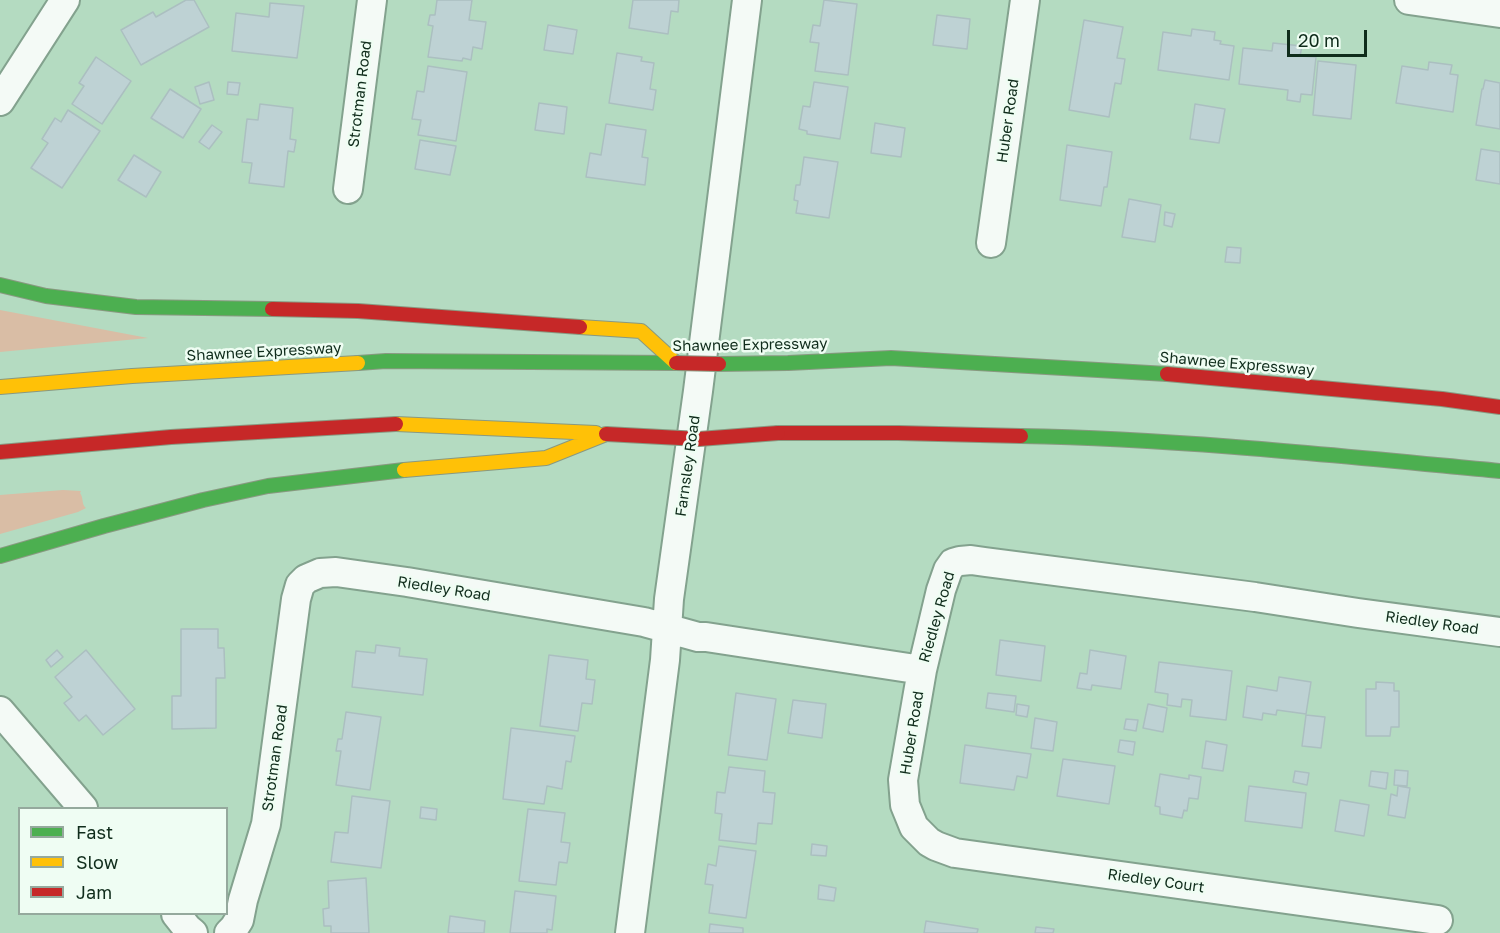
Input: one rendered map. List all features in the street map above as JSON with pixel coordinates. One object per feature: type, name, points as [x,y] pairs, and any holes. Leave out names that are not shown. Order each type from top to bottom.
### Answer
[{"type":"highway","points":[[0,285],[46,296],[136,307],[358,311],[641,331],[676,363]]},
{"type":"highway","name":"Shawnee Expressway","points":[[0,387],[132,376],[386,361],[788,363],[891,358],[1188,375],[1442,399],[1500,407]]},
{"type":"highway","points":[[0,452],[171,437],[399,424],[699,439],[778,433],[898,433],[1090,438],[1251,448],[1500,471]]},
{"type":"highway","points":[[0,556],[203,500],[268,486],[372,473],[546,458],[606,434]]},
{"type":"street","points":[[0,101],[65,0]]},
{"type":"street","name":"Strotman Road","points":[[348,189],[372,0]]},
{"type":"street","name":"Farnsley Road","points":[[630,933],[666,660],[669,599],[698,391],[747,0]]},
{"type":"street","name":"Huber Road","points":[[992,243],[1025,0]]},
{"type":"street","points":[[1409,0],[1500,13]]},
{"type":"street","name":"Riedley Road","points":[[306,579],[320,573],[336,572],[407,582],[644,622],[698,637],[922,670],[941,590],[952,563],[960,561],[985,562],[1255,597],[1500,632]]},
{"type":"street","name":"Strotman Road","points":[[229,933],[239,920],[266,824],[296,599],[300,585],[306,579]]},
{"type":"street","name":"Huber Road","points":[[904,796],[903,780],[922,670]]},
{"type":"street","points":[[0,711],[82,807]]},
{"type":"street","name":"Riedley Court","points":[[904,796],[905,805],[914,827],[929,842],[955,853],[1438,920]]},
{"type":"street","points":[[177,915],[193,933]]},
{"type":"shaded area","points":[[0,310],[148,338],[0,352]]},
{"type":"shaded area","points":[[63,490],[81,491],[86,508],[0,534],[0,495]]},
{"type":"building","points":[[186,0],[194,0],[209,27],[141,65],[121,30],[153,12],[156,17]]},
{"type":"building","points":[[437,0],[472,0],[469,20],[486,22],[482,49],[473,47],[471,60],[428,57],[433,26],[428,25],[430,15],[435,15]]},
{"type":"building","points":[[633,0],[679,0],[678,12],[671,11],[668,34],[629,28]]},
{"type":"building","points":[[824,0],[857,4],[848,75],[815,71],[819,43],[810,42],[813,25],[820,26]]},
{"type":"building","points":[[270,3],[304,6],[297,58],[232,51],[236,13],[269,17]]},
{"type":"building","points":[[937,15],[970,19],[967,49],[933,45]]},
{"type":"building","points":[[1084,20],[1123,27],[1117,58],[1125,59],[1121,84],[1115,83],[1109,117],[1069,110]]},
{"type":"building","points":[[548,25],[577,30],[573,54],[544,50]]},
{"type":"building","points":[[1192,29],[1215,32],[1214,40],[1221,41],[1220,44],[1234,46],[1229,80],[1158,70],[1163,32],[1191,36]]},
{"type":"building","points":[[1273,43],[1302,46],[1300,56],[1316,57],[1312,95],[1301,94],[1300,102],[1287,100],[1288,90],[1239,84],[1243,48],[1272,51]]},
{"type":"building","points":[[617,53],[642,57],[641,61],[654,63],[650,89],[656,90],[653,110],[609,103]]},
{"type":"building","points":[[96,57],[131,81],[102,124],[72,104],[84,86],[79,83]]},
{"type":"building","points":[[1318,61],[1356,65],[1351,119],[1313,115]]},
{"type":"building","points":[[1429,62],[1452,65],[1450,74],[1458,75],[1453,112],[1396,103],[1402,66],[1428,70]]},
{"type":"building","points":[[428,66],[467,72],[456,141],[418,135],[421,120],[412,119],[417,91],[424,92]]},
{"type":"building","points":[[1485,80],[1500,83],[1500,129],[1476,125]]},
{"type":"building","points":[[209,82],[214,100],[200,104],[195,87]]},
{"type":"building","points":[[228,82],[240,83],[238,95],[227,94]]},
{"type":"building","points":[[814,82],[848,87],[840,139],[807,134],[807,131],[799,129],[803,106],[810,107]]},
{"type":"building","points":[[170,89],[201,109],[183,138],[151,118]]},
{"type":"building","points":[[539,103],[567,107],[564,134],[535,130]]},
{"type":"building","points":[[260,104],[293,108],[290,139],[296,140],[294,152],[288,151],[284,187],[249,183],[252,163],[242,162],[247,119],[258,120]]},
{"type":"building","points":[[1195,104],[1225,109],[1219,143],[1190,139]]},
{"type":"building","points":[[68,110],[100,131],[62,188],[31,168],[48,143],[42,139],[55,118],[61,122]]},
{"type":"building","points":[[875,123],[905,128],[901,157],[871,153]]},
{"type":"building","points":[[606,124],[646,130],[642,157],[648,158],[645,185],[586,177],[590,153],[601,155]]},
{"type":"building","points":[[212,125],[222,132],[209,149],[199,142]]},
{"type":"building","points":[[420,140],[456,146],[450,175],[415,169]]},
{"type":"building","points":[[1067,145],[1112,152],[1107,187],[1104,187],[1101,206],[1060,200]]},
{"type":"building","points":[[1481,149],[1500,152],[1500,184],[1476,180]]},
{"type":"building","points":[[134,155],[161,172],[146,197],[118,180]]},
{"type":"building","points":[[804,157],[838,162],[829,218],[796,213],[798,201],[794,200],[796,185],[800,185]]},
{"type":"building","points":[[1129,199],[1161,205],[1155,242],[1122,237]]},
{"type":"building","points":[[1165,212],[1175,214],[1172,227],[1164,225]]},
{"type":"building","points":[[1227,247],[1241,248],[1240,263],[1225,262]]},
{"type":"building","points":[[181,629],[218,629],[218,648],[224,648],[225,678],[216,678],[216,728],[172,729],[172,696],[181,696]]},
{"type":"building","points":[[1000,640],[1045,646],[1041,681],[996,675]]},
{"type":"building","points":[[376,645],[400,648],[399,656],[427,659],[423,695],[352,687],[356,651],[375,653]]},
{"type":"building","points":[[57,650],[63,657],[51,667],[46,660]]},
{"type":"building","points":[[86,650],[135,709],[103,735],[86,715],[79,721],[64,703],[72,697],[55,677]]},
{"type":"building","points":[[1090,650],[1126,656],[1121,689],[1092,685],[1091,690],[1077,688],[1080,673],[1087,674]]},
{"type":"building","points":[[549,655],[588,660],[586,679],[595,680],[592,704],[582,703],[578,731],[540,726]]},
{"type":"building","points":[[1159,662],[1232,671],[1226,720],[1190,716],[1192,700],[1182,699],[1181,707],[1167,705],[1168,694],[1155,692]]},
{"type":"building","points":[[1279,677],[1311,682],[1306,714],[1277,710],[1276,715],[1263,713],[1262,720],[1243,717],[1247,686],[1277,691]]},
{"type":"building","points":[[1376,682],[1394,683],[1394,691],[1399,691],[1399,727],[1391,727],[1390,736],[1366,736],[1366,689],[1376,689]]},
{"type":"building","points":[[736,693],[776,699],[767,760],[728,755]]},
{"type":"building","points":[[988,693],[1016,696],[1014,712],[986,708]]},
{"type":"building","points":[[793,700],[826,704],[822,738],[788,733]]},
{"type":"building","points":[[1017,704],[1029,706],[1027,717],[1016,715]]},
{"type":"building","points":[[1148,704],[1167,708],[1163,732],[1143,728]]},
{"type":"building","points":[[346,712],[381,717],[370,790],[336,785],[341,751],[336,751],[338,739],[342,739]]},
{"type":"building","points":[[1306,715],[1325,717],[1321,748],[1302,746]]},
{"type":"building","points":[[1035,718],[1057,722],[1053,751],[1031,748]]},
{"type":"building","points":[[1126,719],[1138,720],[1136,731],[1124,729]]},
{"type":"building","points":[[511,728],[575,736],[571,762],[566,761],[562,789],[547,786],[544,804],[503,799]]},
{"type":"building","points":[[1120,740],[1135,742],[1133,755],[1118,752]]},
{"type":"building","points":[[1206,741],[1227,745],[1223,771],[1202,768]]},
{"type":"building","points":[[965,745],[1031,754],[1027,778],[1017,776],[1014,790],[960,783]]},
{"type":"building","points":[[1063,759],[1115,766],[1109,804],[1057,796]]},
{"type":"building","points":[[729,767],[765,771],[763,792],[775,793],[772,824],[758,823],[756,844],[719,840],[722,814],[715,813],[717,792],[725,793]]},
{"type":"building","points":[[1395,770],[1408,771],[1407,786],[1394,785]]},
{"type":"building","points":[[1295,771],[1309,773],[1307,785],[1293,782]]},
{"type":"building","points":[[1371,771],[1388,773],[1386,789],[1369,786]]},
{"type":"building","points":[[1160,774],[1189,779],[1189,775],[1201,777],[1198,799],[1189,798],[1187,811],[1184,810],[1182,818],[1160,814],[1160,807],[1155,806]]},
{"type":"building","points":[[1249,786],[1306,793],[1302,828],[1245,821]]},
{"type":"building","points":[[1398,786],[1410,788],[1405,818],[1388,815],[1391,794],[1397,796]]},
{"type":"building","points":[[352,796],[390,801],[381,868],[331,862],[335,832],[348,833]]},
{"type":"building","points":[[1340,800],[1369,805],[1364,836],[1335,831]]},
{"type":"building","points":[[421,807],[437,809],[436,820],[420,818]]},
{"type":"building","points":[[528,809],[565,813],[561,842],[570,843],[567,863],[559,862],[556,885],[519,881]]},
{"type":"building","points":[[812,844],[827,846],[826,856],[811,855]]},
{"type":"building","points":[[719,846],[756,851],[746,918],[709,913],[713,885],[705,884],[708,864],[716,866]]},
{"type":"building","points":[[366,878],[369,933],[331,933],[331,926],[324,926],[323,909],[329,908],[328,881]]},
{"type":"building","points":[[819,885],[836,888],[834,901],[818,899]]},
{"type":"building","points":[[515,891],[556,896],[552,930],[547,929],[547,933],[510,933]]},
{"type":"building","points":[[450,916],[485,921],[484,933],[448,933]]},
{"type":"building","points":[[926,921],[978,929],[977,933],[924,933]]},
{"type":"building","points":[[710,924],[743,928],[743,933],[709,933]]},
{"type":"building","points":[[1036,927],[1054,929],[1053,933],[1035,933]]},
{"type":"traffic: fast","points":[[0,285],[46,296],[136,307],[272,309]]},
{"type":"traffic: fast","points":[[719,364],[891,358],[1167,374]]},
{"type":"traffic: fast","points":[[358,363],[386,361],[676,363]]},
{"type":"traffic: fast","points":[[1021,436],[1201,444],[1500,471]]},
{"type":"traffic: fast","points":[[0,556],[203,500],[268,486],[404,470]]},
{"type":"traffic: slow","points":[[580,327],[641,331],[676,363]]},
{"type":"traffic: slow","points":[[0,387],[132,376],[358,363]]},
{"type":"traffic: slow","points":[[396,424],[596,433]]},
{"type":"traffic: slow","points":[[404,470],[546,458],[606,434]]},
{"type":"traffic: jam","points":[[272,309],[358,311],[580,327]]},
{"type":"traffic: jam","points":[[676,363],[719,364]]},
{"type":"traffic: jam","points":[[1167,374],[1442,399],[1500,407]]},
{"type":"traffic: jam","points":[[0,452],[171,437],[396,424]]},
{"type":"traffic: jam","points":[[778,433],[1021,436]]},
{"type":"traffic: jam","points":[[606,434],[699,439],[778,433]]}]
